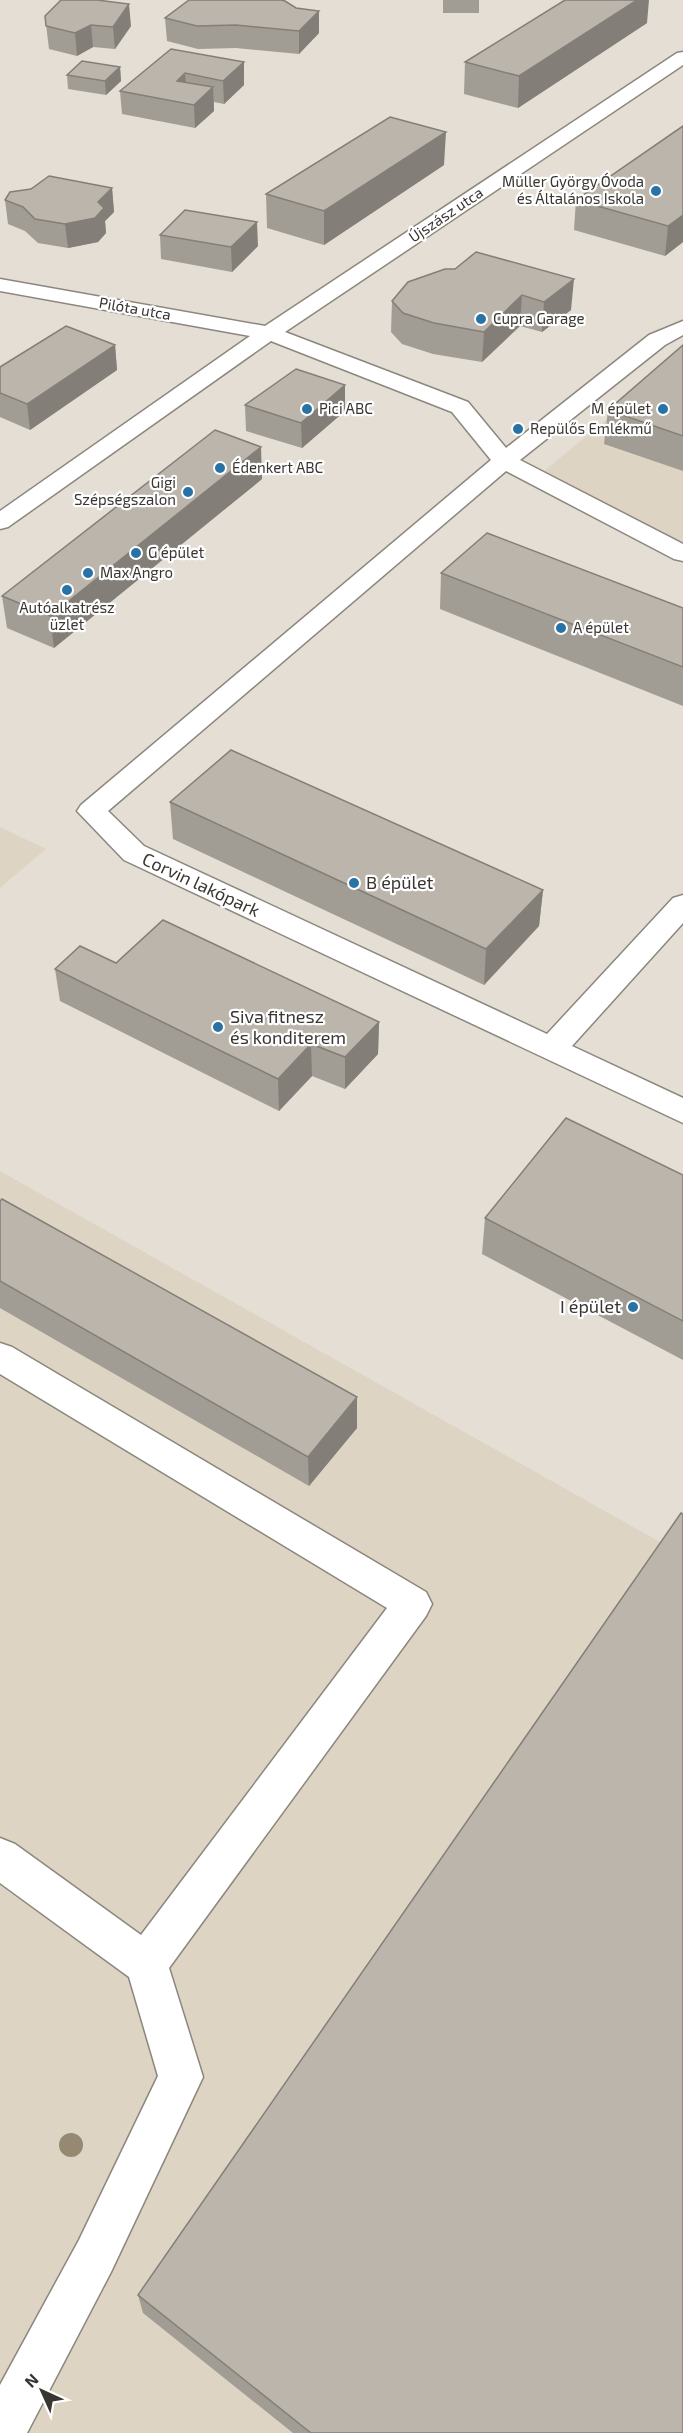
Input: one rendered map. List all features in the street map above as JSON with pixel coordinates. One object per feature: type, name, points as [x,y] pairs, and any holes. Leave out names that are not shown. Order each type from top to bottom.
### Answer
[{"type":"street","name":"Újszász utca","points":[[0,522],[269,333],[683,57]]},
{"type":"street","name":"Pilóta utca","points":[[0,285],[269,333]]},
{"type":"street","points":[[504,461],[657,340],[683,327]]},
{"type":"street","points":[[269,333],[460,407],[504,461],[683,554]]},
{"type":"street","name":"Corvin lakópark","points":[[504,461],[475,488],[91,811],[134,853],[683,1111]]},
{"type":"street","points":[[551,1049],[683,905]]},
{"type":"street","points":[[0,1357],[413,1604],[146,1964]]},
{"type":"street","points":[[0,1858],[146,1964],[181,2078],[95,2256],[1,2433]]},
{"type":"shaded area","points":[[683,357],[683,542],[544,471]]},
{"type":"shaded area","points":[[0,827],[46,849],[0,888]]},
{"type":"shaded area","points":[[0,1171],[683,1555],[683,2433],[0,2433]]},
{"type":"building","points":[[61,0],[97,0],[129,4],[113,27],[91,25],[75,33],[46,26],[45,16]]},
{"type":"building","points":[[189,0],[281,0],[296,8],[319,11],[299,31],[236,25],[197,26],[165,18]]},
{"type":"building","points":[[565,0],[637,0],[519,76],[465,62]]},
{"type":"building","points":[[171,49],[244,62],[223,81],[185,73],[177,81],[213,87],[194,105],[120,91]]},
{"type":"building","points":[[82,61],[120,67],[105,81],[67,75]]},
{"type":"building","points":[[390,117],[446,132],[324,211],[266,194]]},
{"type":"building","points":[[683,126],[683,215],[668,226],[576,200]]},
{"type":"building","points":[[49,176],[112,188],[98,202],[104,208],[95,218],[65,224],[35,219],[23,207],[5,200],[10,192],[31,189]]},
{"type":"building","points":[[185,210],[257,222],[231,247],[160,235]]},
{"type":"building","points":[[476,252],[574,279],[544,302],[522,295],[484,332],[434,323],[403,313],[392,301],[408,282],[445,269],[455,269]]},
{"type":"building","points":[[66,326],[115,345],[27,404],[0,393],[0,367]]},
{"type":"building","points":[[683,345],[683,436],[608,410]]},
{"type":"building","points":[[296,369],[345,385],[301,423],[245,405]]},
{"type":"building","points":[[215,430],[261,447],[50,616],[2,596]]},
{"type":"building","points":[[487,533],[683,608],[683,667],[441,573]]},
{"type":"building","points":[[231,750],[543,890],[486,949],[170,802]]},
{"type":"building","points":[[163,920],[379,1022],[345,1057],[311,1044],[278,1079],[55,969],[80,946],[116,963]]},
{"type":"building","name":"I épület","points":[[566,1118],[683,1175],[683,1321],[485,1218]]},
{"type":"building","points":[[2,1199],[357,1397],[308,1457],[0,1281],[0,1201]]},
{"type":"building","points":[[681,1513],[683,1514],[683,2433],[311,2433],[138,2295]]},
{"type":"place","name":"Müller György Óvoda és Általános Iskola","points":[[656,191]]},
{"type":"place","name":"Cupra Garage","points":[[481,319]]},
{"type":"place","name":"Pici ABC","points":[[307,409]]},
{"type":"place","name":"M épület","points":[[663,409]]},
{"type":"place","name":"Repülős Emlékmű","points":[[518,429]]},
{"type":"place","name":"Édenkert ABC","points":[[220,468]]},
{"type":"place","name":"Gigi Szépségszalon","points":[[188,492]]},
{"type":"place","name":"G épület","points":[[136,553]]},
{"type":"place","name":"Max Angro","points":[[88,573]]},
{"type":"place","name":"Autóalkatrész üzlet","points":[[67,590]]},
{"type":"place","name":"A épület","points":[[561,628]]},
{"type":"place","name":"B épület","points":[[354,883]]},
{"type":"place","name":"Siva fitnesz és konditerem","points":[[218,1027]]},
{"type":"place","name":"I épület","points":[[633,1307]]}]
